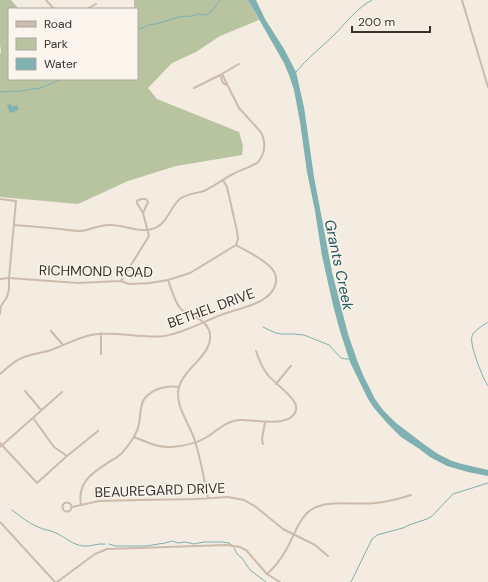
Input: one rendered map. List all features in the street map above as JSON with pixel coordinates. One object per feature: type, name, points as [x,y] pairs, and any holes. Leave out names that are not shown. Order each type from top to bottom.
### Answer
[{"type":"street","points":[[46,0],[53,8]]},
{"type":"street","points":[[462,0],[488,87]]},
{"type":"street","points":[[88,8],[96,4]]},
{"type":"street","points":[[194,88],[240,64]]},
{"type":"street","points":[[14,225],[80,231],[110,224],[134,230],[148,230],[162,223],[168,217],[176,203],[182,198],[214,186],[233,174],[258,162],[265,146],[264,140],[260,131],[239,108],[221,75]]},
{"type":"street","points":[[223,180],[227,187],[237,231],[238,239],[236,245]]},
{"type":"street","points":[[0,199],[16,201],[9,289],[7,297],[1,306],[0,314]]},
{"type":"street","points":[[121,281],[149,236],[143,213],[137,203],[137,201],[141,199],[146,199],[148,202],[143,213]]},
{"type":"street","name":"RICHMOND ROAD","points":[[0,279],[9,278],[78,283],[121,281],[130,284],[150,283],[168,280],[190,273],[236,245]]},
{"type":"street","name":"BETHEL DRIVE","points":[[0,374],[21,358],[52,350],[80,338],[101,333],[152,337],[164,336],[182,332],[233,310],[252,305],[262,300],[268,296],[275,285],[276,279],[272,268],[236,245]]},
{"type":"street","points":[[168,280],[180,309],[203,322],[209,330],[210,338],[206,352],[189,371],[179,387],[178,396],[183,414],[196,442],[208,498]]},
{"type":"street","points":[[51,331],[63,345]]},
{"type":"street","points":[[101,333],[101,354]]},
{"type":"street","points":[[134,437],[162,447],[183,446],[208,437],[230,422],[245,420],[265,422],[288,419],[293,416],[296,411],[294,402],[263,368],[256,351]]},
{"type":"street","points":[[276,384],[291,366]]},
{"type":"street","points":[[81,505],[80,492],[87,477],[118,457],[134,437],[139,426],[141,407],[144,399],[160,388],[167,386],[179,387]]},
{"type":"street","points":[[26,391],[41,410]]},
{"type":"street","points":[[62,392],[1,445],[37,483],[98,431]]},
{"type":"street","points":[[33,418],[54,446],[67,456]]},
{"type":"street","points":[[263,444],[262,439],[265,422]]},
{"type":"street","points":[[267,574],[280,560],[306,514],[311,509],[329,503],[376,503],[397,500],[411,495]]},
{"type":"street","name":"BEAUREGARD DRIVE","points":[[72,507],[99,501],[228,497],[244,500],[266,514],[273,522],[283,529],[315,545],[328,556]]},
{"type":"street","points":[[67,503],[72,507],[68,512],[63,508],[67,503]]},
{"type":"street","points":[[0,522],[56,582],[95,554],[107,549],[228,545],[240,547],[246,550],[267,574],[280,582]]},
{"type":"green space","points":[[0,0],[11,0],[18,8],[8,8],[8,80],[138,80],[138,8],[134,8],[134,0],[248,0],[259,20],[220,36],[196,52],[172,63],[148,88],[157,99],[239,132],[243,146],[242,155],[176,166],[128,181],[78,204],[0,197]]},
{"type":"water","points":[[248,0],[256,0],[265,19],[284,49],[296,72],[304,107],[314,177],[332,272],[348,334],[363,375],[375,399],[383,410],[396,423],[438,454],[452,461],[488,470],[488,476],[447,466],[430,457],[401,437],[387,423],[368,399],[350,362],[333,305],[322,256],[294,90],[284,63]]},
{"type":"water","points":[[11,104],[12,107],[17,105],[19,110],[10,113],[7,105]]},
{"type":"waterway","points":[[138,30],[178,17],[199,14],[206,15],[212,11],[220,0]]},
{"type":"waterway","points":[[296,72],[357,11],[372,0]]},
{"type":"waterway","points":[[0,92],[40,88],[60,80]]},
{"type":"waterway","points":[[488,322],[479,328],[472,336],[477,361],[488,386]]},
{"type":"waterway","points":[[263,327],[276,333],[304,335],[329,345],[341,358],[349,359]]},
{"type":"waterway","points":[[351,582],[372,539],[377,535],[403,528],[427,519],[432,516],[453,494],[488,483]]},
{"type":"waterway","points":[[12,510],[31,524],[52,531],[76,544],[86,546],[105,544]]},
{"type":"waterway","points":[[109,544],[115,546],[146,546],[172,541],[194,544],[204,542],[222,542],[232,545]]},
{"type":"waterway","points":[[234,548],[250,570],[266,582]]},
{"type":"water label","name":"Grants Creek","points":[[339,265]]}]
